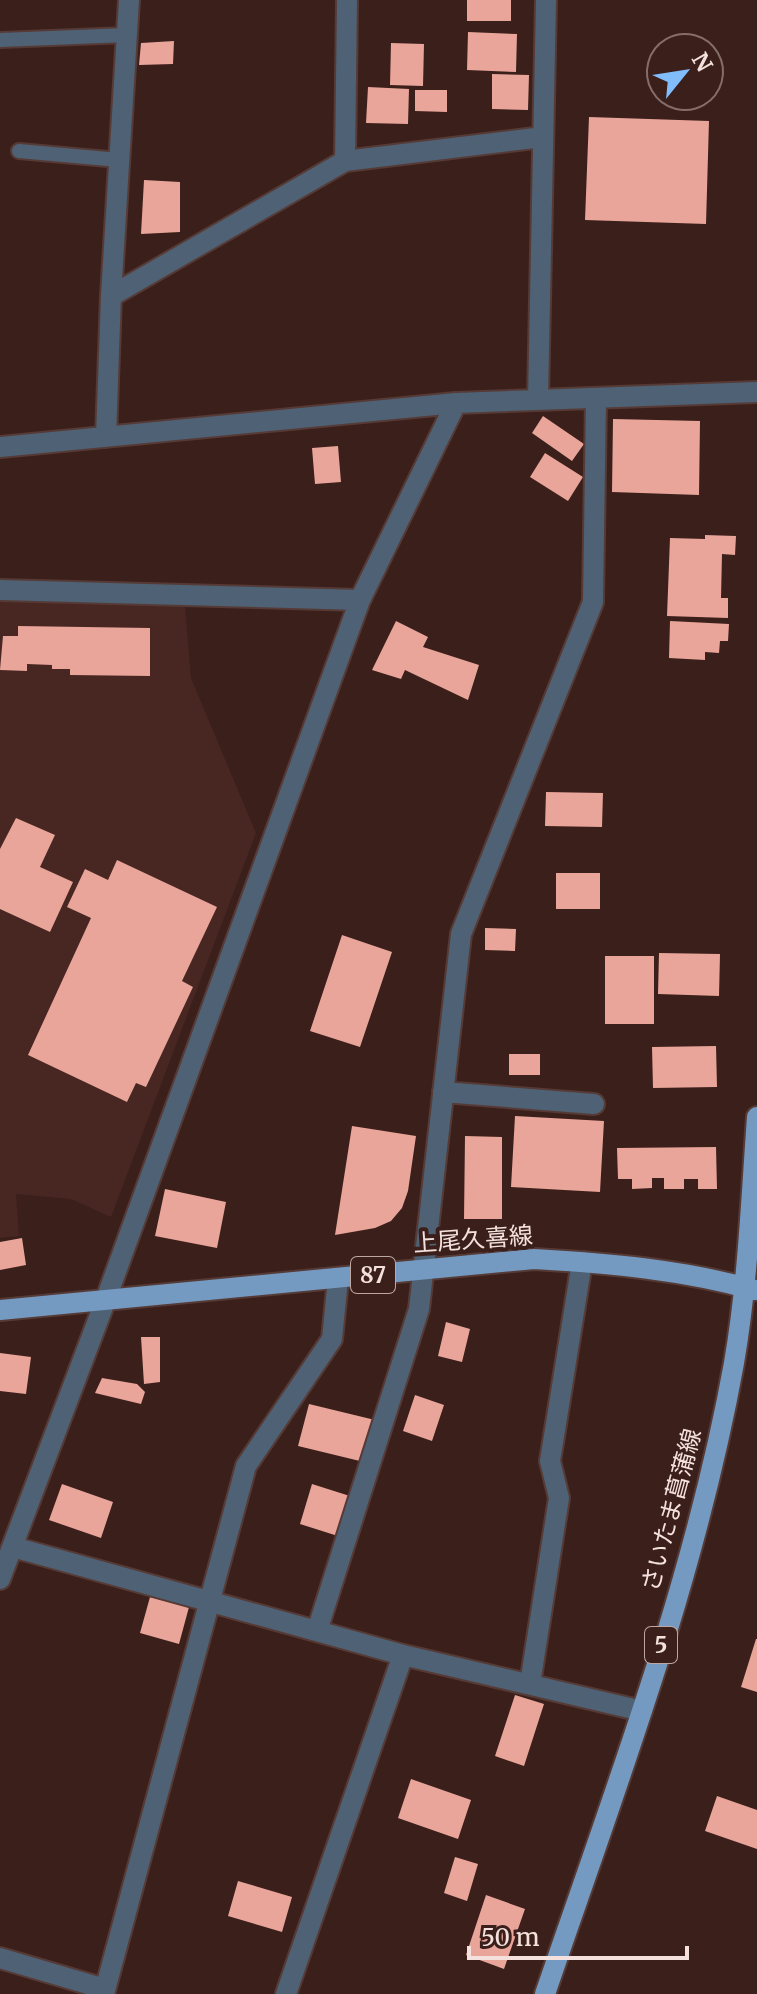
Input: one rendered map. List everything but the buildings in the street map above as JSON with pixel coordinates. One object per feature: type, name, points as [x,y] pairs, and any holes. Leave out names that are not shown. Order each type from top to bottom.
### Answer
[{"type":"main road","name":"さいたま菖蒲線","points":[[545,1994],[642,1711],[712,1462],[751,1289],[757,1117]]},
{"type":"main road","name":"上尾久喜線","points":[[0,1310],[534,1259],[679,1273],[751,1289]]},
{"type":"street","points":[[106,437],[111,296],[129,0]]},
{"type":"street","points":[[345,161],[347,0]]},
{"type":"street","points":[[538,400],[546,0]]},
{"type":"street","points":[[111,296],[345,161],[543,137]]},
{"type":"street","points":[[0,447],[456,403],[757,392]]},
{"type":"street","points":[[317,1631],[419,1309],[461,934],[593,602],[596,398]]},
{"type":"street","points":[[0,1579],[106,1299],[360,600],[456,403]]},
{"type":"street","points":[[0,590],[360,600]]},
{"type":"street","points":[[443,1092],[594,1104]]},
{"type":"street","points":[[530,1684],[559,1498],[550,1461],[582,1262]]},
{"type":"street","points":[[0,1958],[104,1992],[246,1466],[332,1339],[338,1279]]},
{"type":"street","points":[[13,1547],[403,1655],[642,1711]]},
{"type":"street","points":[[286,1994],[403,1655]]},
{"type":"lane","points":[[0,40],[127,35]]},
{"type":"lane","points":[[19,151],[119,160]]},
{"type":"shaded area","points":[[0,599],[185,605],[191,678],[256,833],[111,1217],[71,1199],[16,1194],[19,1236],[0,1238]]}]
